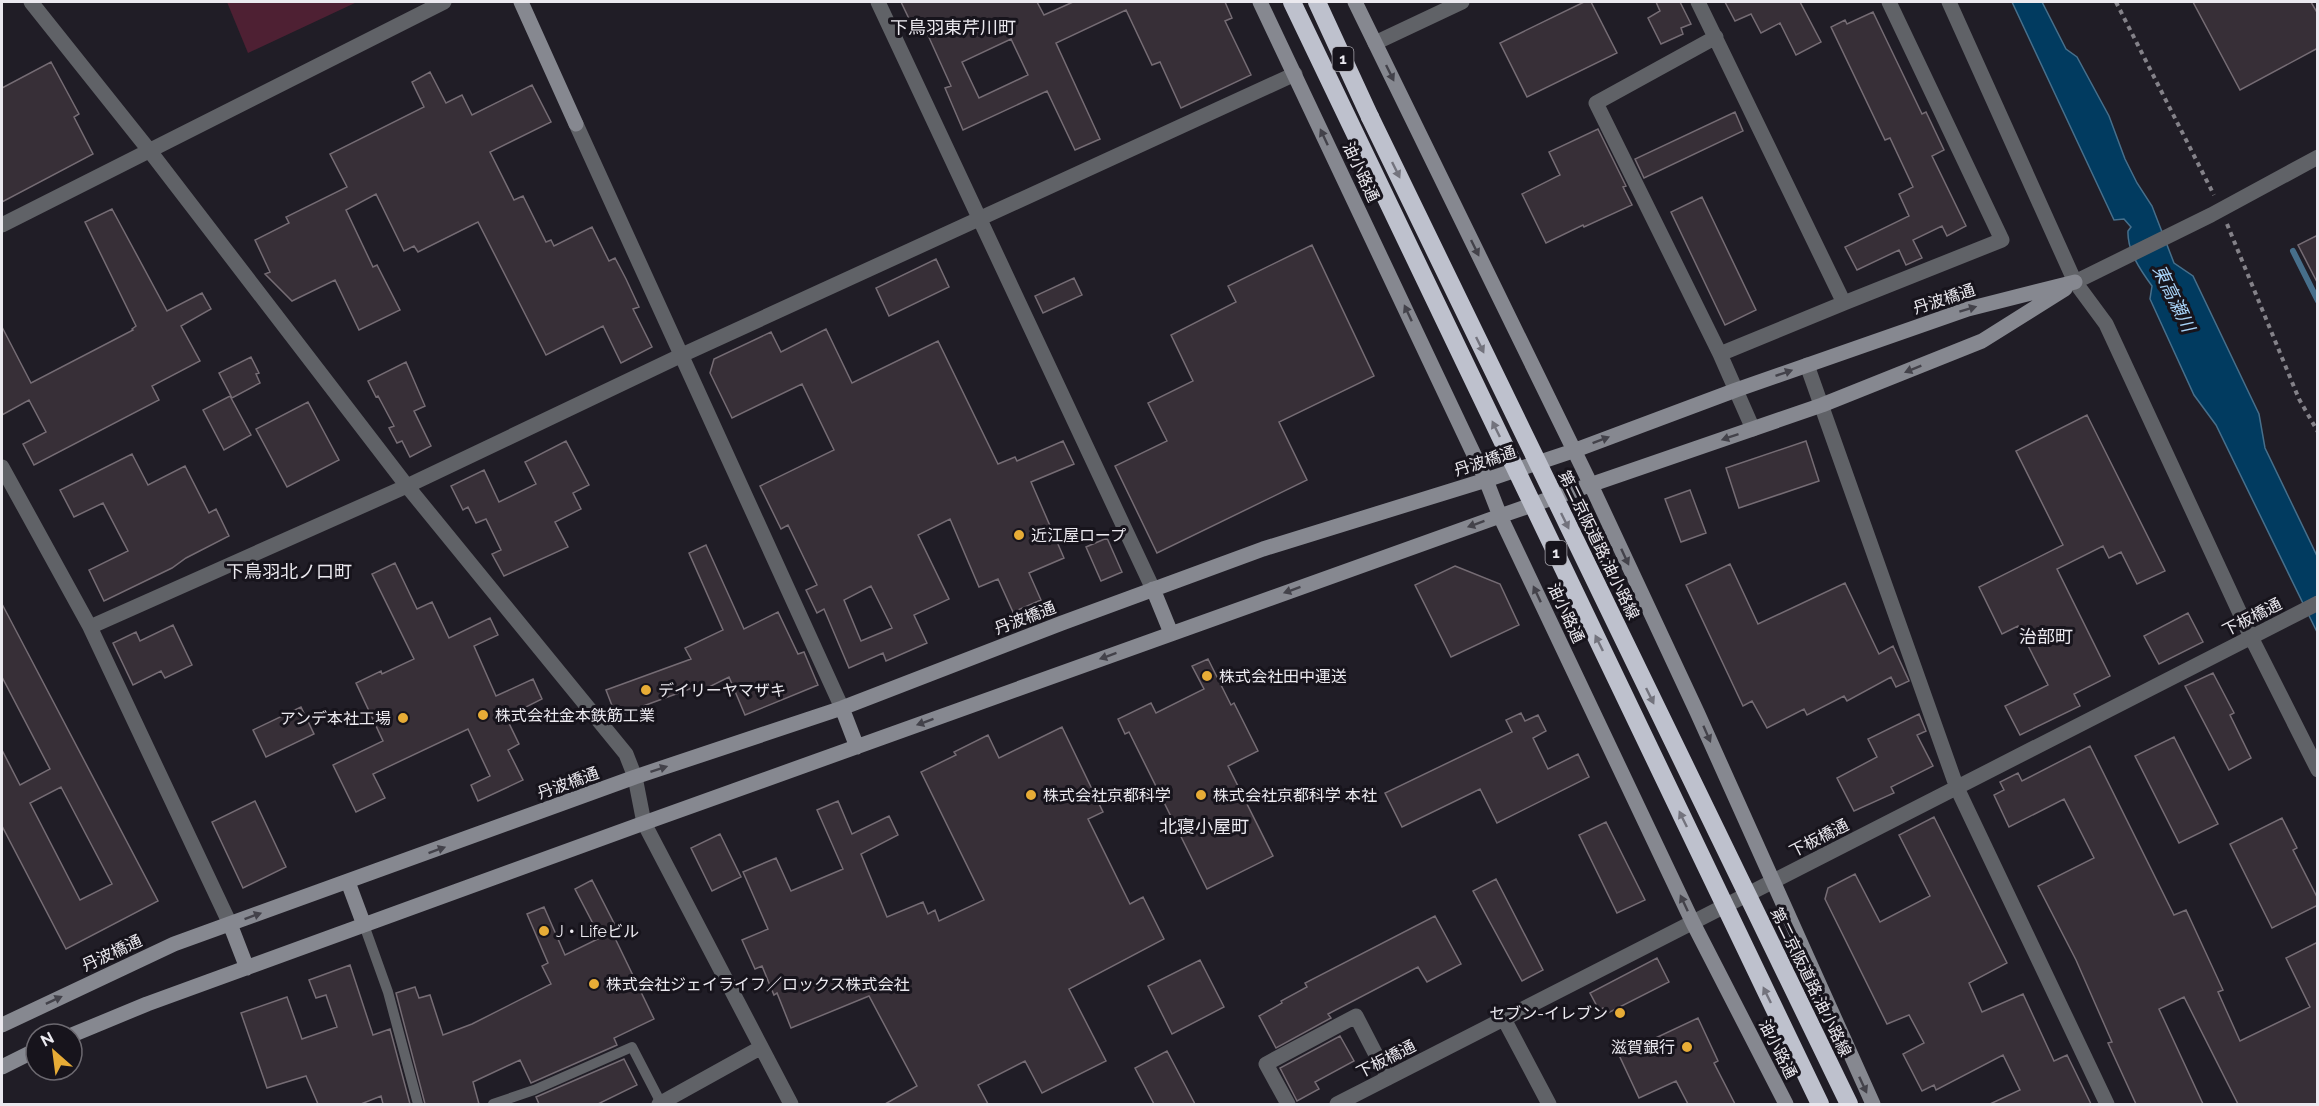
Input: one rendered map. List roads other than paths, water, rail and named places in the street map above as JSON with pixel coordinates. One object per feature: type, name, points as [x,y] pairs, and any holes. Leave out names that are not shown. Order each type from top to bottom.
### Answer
[{"type":"highway","name":"1","points":[[1292,2],[1820,1104]]},
{"type":"highway","name":"第二京阪道路;油小路線","points":[[1317,2],[1849,1104]]},
{"type":"street","points":[[31,2],[149,150],[407,486],[626,754],[635,777],[644,823],[791,1104]]},
{"type":"street","points":[[2,225],[444,2]]},
{"type":"street","points":[[521,2],[842,708],[857,747]]},
{"type":"street","points":[[878,2],[1171,633]]},
{"type":"street","name":"油小路通","points":[[1260,2],[1486,480],[1500,516],[1694,923],[1786,1104]]},
{"type":"street","points":[[1355,2],[1591,485],[1692,701],[1873,1104]]},
{"type":"street","points":[[1375,43],[1462,2]]},
{"type":"street","points":[[1698,2],[1844,303]]},
{"type":"street","points":[[1720,354],[2002,240],[1889,2]]},
{"type":"street","points":[[1949,2],[2081,279],[2106,324],[2318,770]]},
{"type":"street","points":[[1716,37],[1596,103],[1720,354],[1753,429]]},
{"type":"street","points":[[90,627],[407,486],[681,356],[1295,74]]},
{"type":"street","name":"丹波橋通","points":[[84,1030],[147,1004],[1171,633],[1822,405],[1982,341],[2081,279],[2211,215],[2318,157]]},
{"type":"street","name":"丹波橋通","points":[[2,1025],[174,944],[635,777],[842,708],[1062,622],[1263,549],[1573,451],[1736,390],[1968,309],[2081,279]]},
{"type":"street","points":[[1807,365],[1957,788],[2107,1104]]},
{"type":"street","points":[[2,467],[90,627],[230,924],[247,968]]},
{"type":"street","name":"下板橋通","points":[[1337,1104],[2318,603]]},
{"type":"street","points":[[348,882],[364,926]]},
{"type":"street","points":[[1288,1104],[1266,1064],[1356,1017],[1388,1078]]},
{"type":"street","points":[[1504,1019],[1549,1104]]},
{"type":"street","points":[[660,1104],[760,1047]]},
{"type":"street","points":[[2,1067],[24,1056]]},
{"type":"lane","points":[[364,926],[388,992],[418,1104]]},
{"type":"lane","points":[[493,1104],[534,1090],[632,1047],[660,1104]]},
{"type":"water","name":"東高瀬川","points":[[2012,2],[2042,2],[2066,49],[2077,57],[2109,116],[2125,159],[2152,206],[2174,263],[2193,276],[2259,414],[2265,448],[2317,556],[2317,632],[2216,425],[2194,395],[2150,299],[2152,286],[2132,253],[2128,238],[2128,231],[2131,227],[2124,219],[2114,220]]},
{"type":"waterway","points":[[2293,251],[2318,301]]},
{"type":"place","name":"近江屋ロープ","points":[[1019,535]]},
{"type":"place","name":"株式会社田中運送","points":[[1207,676]]},
{"type":"place","name":"デイリーヤマザキ","points":[[646,690]]},
{"type":"place","name":"株式会社金本鉄筋工業","points":[[483,715]]},
{"type":"place","name":"アンデ本社工場","points":[[403,718]]},
{"type":"place","name":"株式会社京都科学","points":[[1031,795]]},
{"type":"place","name":"株式会社京都科学 本社","points":[[1201,795]]},
{"type":"place","name":"J・Lifeビル","points":[[544,931]]},
{"type":"place","name":"株式会社ジェイライフ／ロックス株式会社","points":[[594,984]]},
{"type":"place","name":"セブン-イレブン","points":[[1620,1013]]},
{"type":"place","name":"滋賀銀行","points":[[1687,1047]]},
{"type":"district","name":"下鳥羽東芹川町","points":[[953,27]]},
{"type":"district","name":"下鳥羽北ノ口町","points":[[289,571]]},
{"type":"district","name":"治部町","points":[[2046,636]]},
{"type":"district","name":"北寝小屋町","points":[[1204,826]]}]
